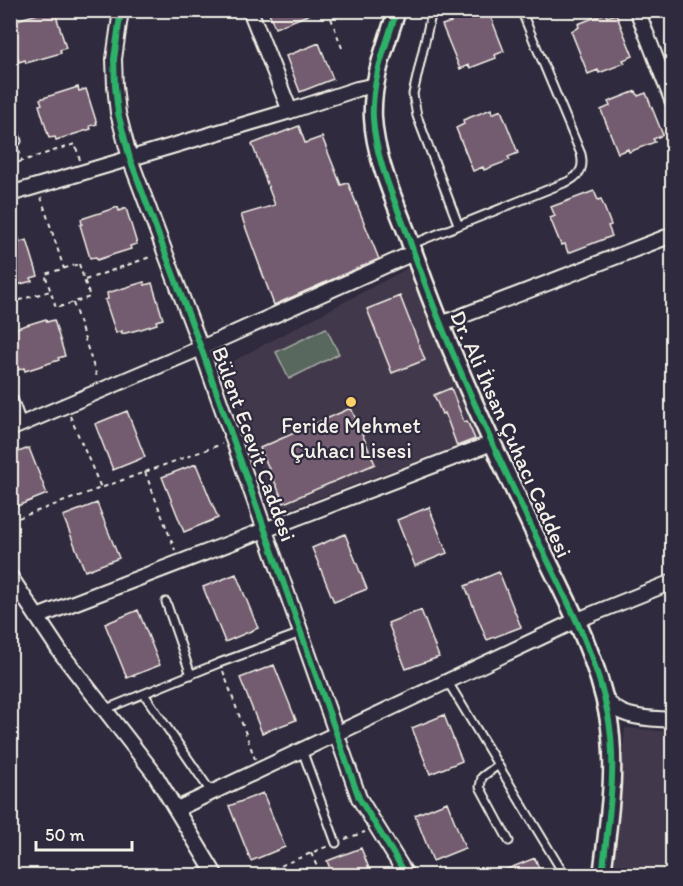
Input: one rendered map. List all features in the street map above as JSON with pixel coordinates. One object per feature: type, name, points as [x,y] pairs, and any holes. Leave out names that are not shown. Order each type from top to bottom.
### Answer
[{"type":"street","name":"Bülent Ecevit Caddesi","points":[[121,10],[114,59],[115,86],[118,113],[130,159],[234,440],[359,798],[407,876]]},
{"type":"street","points":[[250,10],[290,111]]},
{"type":"street","name":"Dr. Ali İhsan Çuhacı Caddesi","points":[[397,10],[376,85],[373,119],[376,142],[412,249],[441,324],[492,443],[575,621],[602,691],[608,715],[610,738],[610,801],[602,876]]},
{"type":"street","points":[[637,10],[672,100]]},
{"type":"street","points":[[10,194],[376,85]]},
{"type":"street","points":[[441,324],[672,235]]},
{"type":"street","points":[[10,400],[15,427],[201,348],[412,249]]},
{"type":"street","points":[[37,617],[492,443]]},
{"type":"street","points":[[10,576],[61,653],[154,773],[216,876]]},
{"type":"street","points":[[177,809],[575,621],[672,582]]},
{"type":"street","name":"Dr. Ali İhsan Çuhacı Caddesi","points":[[602,691],[613,707],[623,713],[635,717],[672,720]]},
{"type":"street","points":[[610,738],[616,724],[627,718],[635,717]]},
{"type":"lane","points":[[435,10],[431,15],[413,101],[458,224]]},
{"type":"lane","points":[[412,249],[458,224],[569,181],[579,174],[582,168],[582,154],[521,10]]},
{"type":"lane","points":[[10,118],[17,141]]},
{"type":"lane","points":[[166,602],[191,675]]},
{"type":"lane","points":[[106,710],[219,663],[301,633]]},
{"type":"lane","points":[[448,682],[565,876]]},
{"type":"lane","points":[[144,694],[211,792]]},
{"type":"lane","points":[[302,750],[336,843]]},
{"type":"lane","points":[[498,765],[482,777],[480,787],[509,841]]},
{"type":"path","points":[[328,10],[342,48]]},
{"type":"path","points":[[10,165],[75,144],[84,172]]},
{"type":"path","points":[[38,186],[63,269]]},
{"type":"path","points":[[85,280],[165,252]]},
{"type":"path","points":[[79,264],[85,280],[90,297],[56,308],[45,274],[79,264]]},
{"type":"path","points":[[10,303],[50,291]]},
{"type":"path","points":[[73,303],[102,390]]},
{"type":"path","points":[[66,405],[101,488]]},
{"type":"path","points":[[10,521],[234,440]]},
{"type":"path","points":[[145,472],[180,562]]},
{"type":"path","points":[[219,663],[259,770]]},
{"type":"path","points":[[256,876],[376,828]]},
{"type":"path","points":[[311,853],[321,876]]},
{"type":"shaded area","name":"Feride Mehmet Çuhacı Lisesi","points":[[410,267],[478,438],[276,514],[226,365]]},
{"type":"shaded area","points":[[625,728],[672,732],[672,875],[614,875]]},
{"type":"green space","points":[[326,328],[339,354],[289,379],[276,352]]},
{"type":"building","points":[[268,10],[318,10],[318,11],[275,28]]},
{"type":"building","points":[[468,10],[488,10],[504,51],[495,55],[496,58],[470,68],[469,65],[460,69],[442,25],[451,22],[449,18]]},
{"type":"building","points":[[48,11],[49,14],[55,12],[66,48],[60,50],[61,53],[26,63],[25,60],[19,62],[10,33],[10,22]]},
{"type":"building","points":[[606,13],[607,17],[616,14],[633,56],[623,60],[625,63],[599,73],[598,70],[588,74],[571,31],[579,27],[578,24]]},
{"type":"building","points":[[319,43],[333,79],[300,92],[286,56]]},
{"type":"building","points":[[78,87],[79,91],[86,89],[97,124],[90,126],[91,129],[56,140],[55,137],[49,138],[39,105],[42,104],[40,99]]},
{"type":"building","points":[[636,91],[638,96],[646,93],[663,135],[653,139],[655,142],[629,152],[628,149],[618,153],[601,110],[610,106],[608,102]]},
{"type":"building","points":[[491,109],[492,114],[501,110],[518,153],[508,157],[510,160],[484,170],[483,167],[473,171],[456,128],[464,124],[463,120]]},
{"type":"building","points":[[299,126],[305,143],[322,137],[341,185],[348,183],[379,259],[274,305],[241,215],[275,205],[252,144]]},
{"type":"building","points":[[594,191],[598,200],[601,199],[611,225],[608,226],[612,236],[568,253],[565,244],[561,245],[550,218],[555,216],[551,207]]},
{"type":"building","points":[[118,207],[119,211],[126,208],[137,244],[130,246],[131,249],[97,260],[96,257],[90,258],[80,225],[82,224],[81,219]]},
{"type":"building","points":[[19,239],[20,242],[27,240],[38,276],[31,278],[32,281],[10,287],[10,242]]},
{"type":"building","points":[[144,282],[145,285],[152,283],[163,319],[156,321],[157,324],[141,329],[122,334],[122,331],[116,333],[105,300],[108,299],[107,293]]},
{"type":"building","points":[[400,296],[425,360],[392,373],[367,309]]},
{"type":"building","points":[[46,319],[47,322],[54,320],[65,356],[25,371],[24,368],[18,370],[10,346],[10,330]]},
{"type":"building","points":[[451,388],[464,422],[467,421],[475,439],[457,446],[445,413],[442,414],[434,395]]},
{"type":"building","points":[[351,408],[375,464],[284,503],[260,448]]},
{"type":"building","points":[[127,411],[145,457],[113,470],[95,424]]},
{"type":"building","points":[[29,448],[47,494],[15,507],[10,496],[10,455]]},
{"type":"building","points":[[196,464],[218,518],[184,532],[162,477]]},
{"type":"building","points":[[97,503],[119,558],[85,571],[63,516]]},
{"type":"building","points":[[429,507],[447,553],[415,566],[397,520]]},
{"type":"building","points":[[345,534],[367,589],[334,602],[312,548]]},
{"type":"building","points":[[499,572],[521,627],[487,640],[465,586]]},
{"type":"building","points":[[236,574],[258,628],[225,642],[203,587]]},
{"type":"building","points":[[138,610],[160,665],[127,678],[105,624]]},
{"type":"building","points":[[421,610],[439,657],[406,669],[388,623]]},
{"type":"building","points":[[274,665],[296,720],[262,733],[240,678]]},
{"type":"building","points":[[444,715],[462,761],[430,774],[412,728]]},
{"type":"building","points":[[263,793],[285,847],[251,861],[229,806]]},
{"type":"building","points":[[447,802],[465,848],[433,861],[415,815]]},
{"type":"building","points":[[361,848],[372,876],[333,876],[327,861]]},
{"type":"building","points":[[535,858],[542,876],[492,875]]},
{"type":"cycle path","points":[[121,10],[114,59],[115,86],[118,113],[130,159],[201,348],[359,798],[407,876]]},
{"type":"cycle path","points":[[397,10],[374,90],[373,118],[377,148],[391,193],[450,347],[498,456],[576,620],[595,667],[608,715],[612,755],[609,815],[602,876]]},
{"type":"place","name":"Feride Mehmet Çuhacı Lisesi","points":[[351,402]]}]
